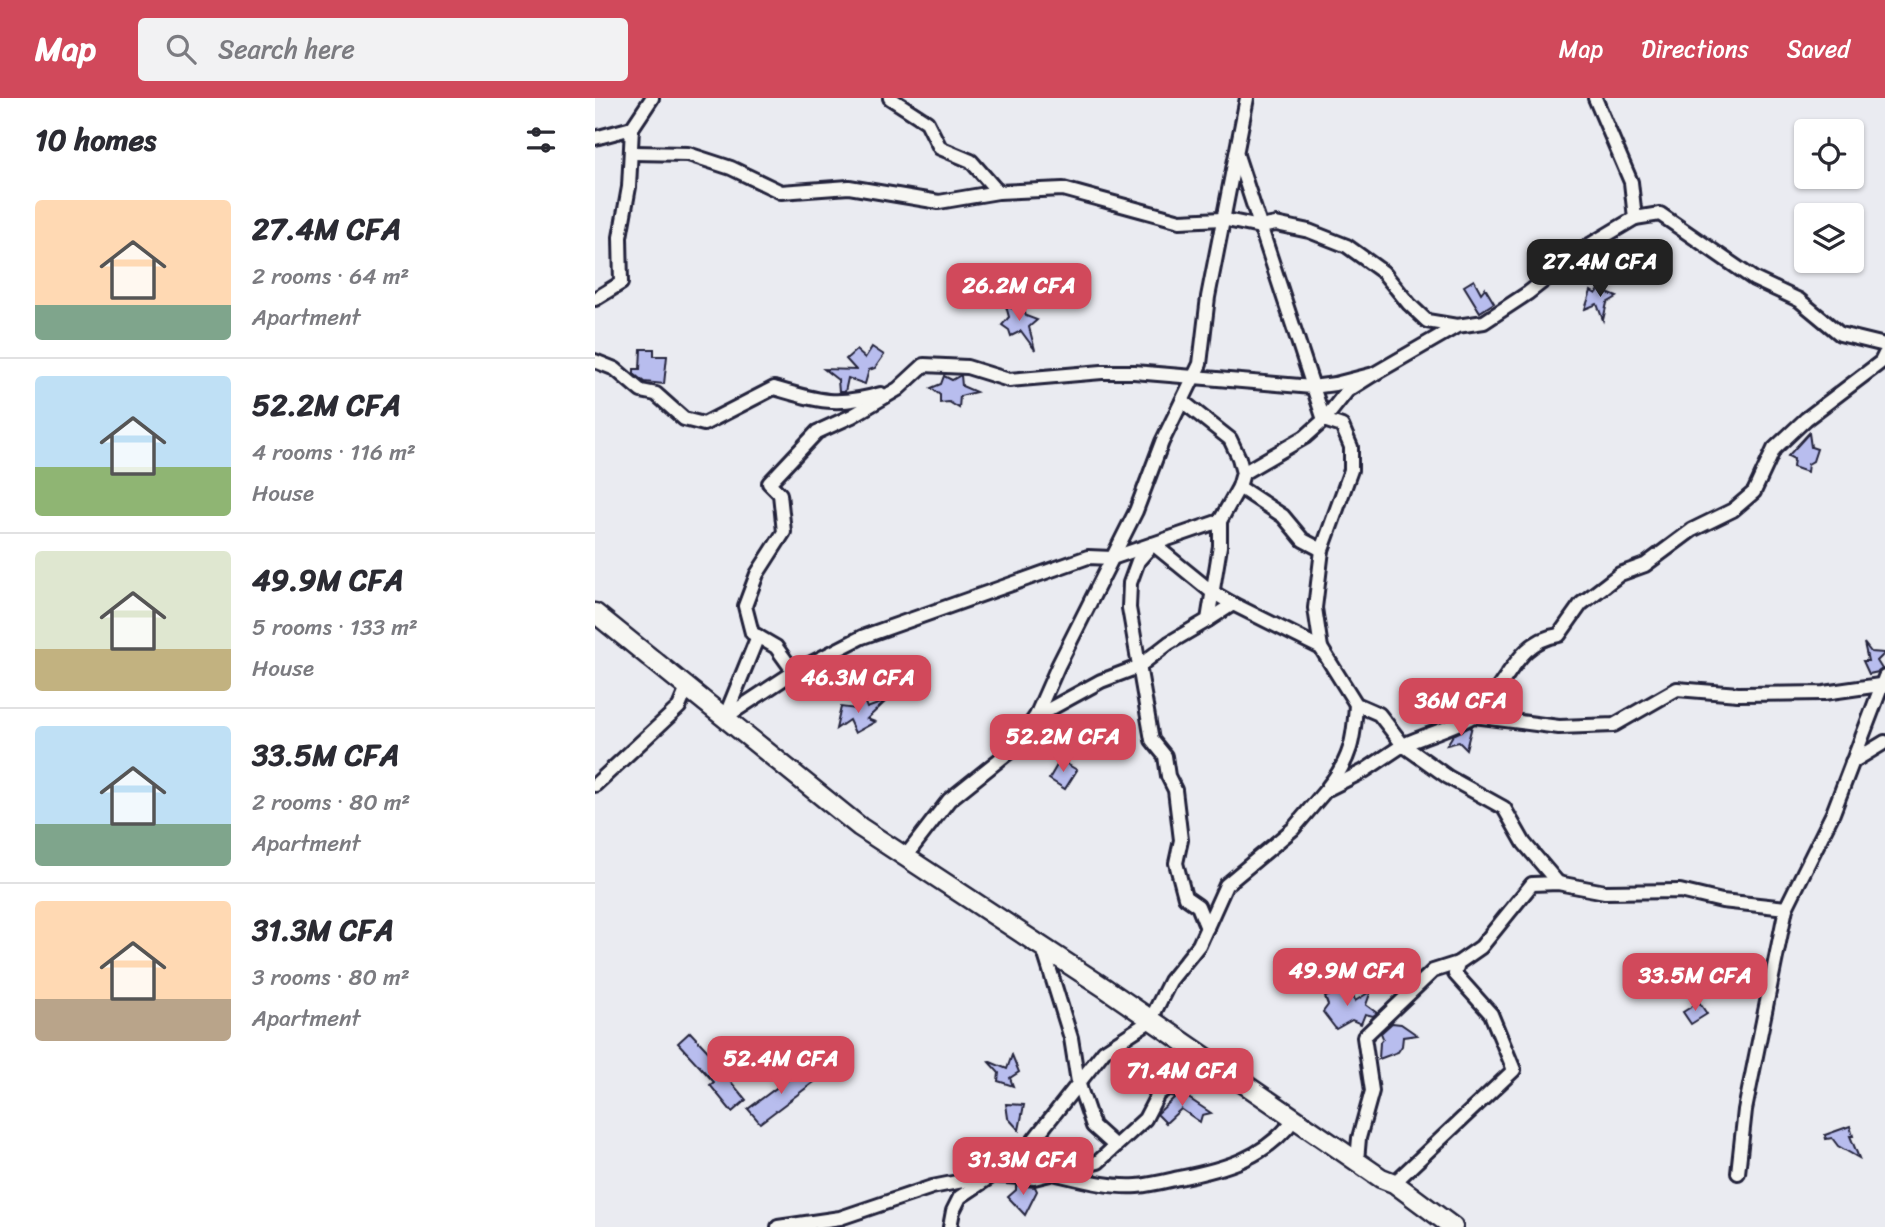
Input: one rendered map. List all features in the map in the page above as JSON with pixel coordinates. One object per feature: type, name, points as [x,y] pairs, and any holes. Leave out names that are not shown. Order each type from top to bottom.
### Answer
[{"type":"main road","points":[[595,613],[860,827],[1201,1054],[1381,1178],[1395,1182],[1451,1226]]},
{"type":"street","points":[[595,299],[621,284],[620,237],[633,153],[632,128],[652,98]]},
{"type":"street","points":[[890,98],[927,122],[940,148],[971,162],[998,192]]},
{"type":"street","points":[[905,857],[949,800],[1013,748],[1036,716],[1136,511],[1200,364],[1222,219],[1247,98]]},
{"type":"street","points":[[1595,98],[1631,183],[1635,218]]},
{"type":"street","points":[[595,138],[632,128]]},
{"type":"street","points":[[633,153],[688,154],[731,168],[781,192],[849,187],[939,202],[998,192],[1063,189],[1180,221],[1222,219],[1260,227],[1276,224],[1309,231],[1347,246],[1383,272],[1427,321],[1457,326]]},
{"type":"street","points":[[1237,155],[1324,420]]},
{"type":"street","points":[[1243,473],[1305,437],[1324,420],[1347,391],[1457,326],[1484,321],[1528,293],[1588,246],[1635,218],[1660,214],[1754,279],[1799,300],[1840,334],[1885,345]]},
{"type":"street","points":[[1326,790],[1364,771],[1403,745],[1474,716],[1510,673],[1518,657],[1545,637],[1559,635],[1581,604],[1620,575],[1645,565],[1692,530],[1733,510],[1754,492],[1774,449],[1806,419],[1881,362],[1885,355]]},
{"type":"street","points":[[595,361],[615,369],[641,391],[656,394],[684,419],[704,424],[774,388],[819,402],[858,400],[898,389]]},
{"type":"street","points":[[795,672],[776,647],[752,633],[745,606],[757,574],[784,532],[780,495],[769,483],[817,432],[852,416],[898,389],[924,365],[967,367],[1010,380],[1102,372],[1312,387],[1374,374]]},
{"type":"street","points":[[1182,401],[1230,439],[1243,473],[1239,486],[1220,520],[1220,546],[1208,620]]},
{"type":"street","points":[[1324,420],[1342,426],[1352,447],[1351,470],[1322,550],[1315,608],[1321,648],[1356,704],[1379,714],[1403,745],[1448,777],[1504,808],[1524,843],[1558,883]]},
{"type":"street","points":[[1239,486],[1283,516],[1303,540],[1322,550]]},
{"type":"street","points":[[725,718],[795,672],[862,637],[991,589],[1088,557],[1112,558],[1220,520]]},
{"type":"street","points":[[1153,544],[1212,592],[1321,648]]},
{"type":"street","points":[[1153,544],[1138,561],[1130,583],[1129,608],[1151,740],[1165,756],[1168,776],[1175,790],[1181,840],[1176,863],[1185,897],[1198,906],[1207,928]]},
{"type":"street","points":[[1036,716],[1101,681],[1138,667],[1169,643],[1233,604]]},
{"type":"street","points":[[725,718],[758,636]]},
{"type":"street","points":[[1474,716],[1559,727],[1614,725],[1677,689],[1738,694],[1824,693],[1882,681]]},
{"type":"street","points":[[1738,1173],[1745,1110],[1786,908],[1833,813],[1882,681]]},
{"type":"street","points":[[595,785],[679,707],[687,688]]},
{"type":"street","points":[[950,1227],[953,1211],[960,1197],[1021,1156],[1078,1082],[1111,1045],[1150,1021],[1170,981],[1199,945],[1226,885],[1293,829],[1343,769],[1354,738],[1356,704]]},
{"type":"street","points":[[1852,762],[1885,742]]},
{"type":"street","points":[[1357,1161],[1359,1138],[1372,1091],[1364,1037],[1433,971],[1458,963],[1481,947],[1532,884],[1558,883],[1605,892],[1680,891],[1722,901],[1786,908]]},
{"type":"street","points":[[1043,948],[1071,1038],[1078,1082],[1093,1126],[1114,1145]]},
{"type":"street","points":[[1395,1182],[1514,1070],[1491,1014],[1455,974],[1458,963]]},
{"type":"street","points":[[778,1227],[856,1214],[932,1187],[993,1175],[1034,1178],[1098,1162],[1145,1119],[1158,1094],[1179,1080],[1201,1054]]},
{"type":"street","points":[[1056,1174],[1085,1181],[1136,1187],[1224,1169],[1256,1156],[1295,1118]]},
{"type":"building","points":[[1474,280],[1481,293],[1485,288],[1494,303],[1480,312],[1464,286]]},
{"type":"building","points":[[1606,280],[1607,293],[1617,297],[1607,303],[1603,320],[1597,304],[1585,309],[1591,291],[1596,294]]},
{"type":"building","points":[[1006,306],[1017,310],[1023,306],[1026,316],[1037,320],[1029,327],[1035,350],[1021,331],[1011,336],[1009,330],[1002,325],[1009,317]]},
{"type":"building","points":[[872,347],[884,355],[875,368],[869,370],[865,384],[848,378],[845,392],[839,392],[838,380],[824,369],[856,370],[846,359],[856,350],[865,358]]},
{"type":"building","points":[[641,349],[654,349],[654,356],[667,356],[664,384],[644,382],[634,374],[634,369],[640,369]]},
{"type":"building","points":[[961,375],[962,386],[976,392],[960,396],[959,408],[949,402],[940,403],[940,395],[931,388],[941,384],[944,376],[952,380]]},
{"type":"building","points":[[1809,433],[1811,447],[1817,449],[1813,461],[1808,464],[1807,472],[1793,467],[1794,459],[1788,456]]},
{"type":"building","points":[[1864,643],[1871,652],[1885,653],[1877,661],[1882,669],[1878,672],[1869,674],[1863,661],[1868,661]]},
{"type":"building","points":[[860,690],[867,708],[886,701],[867,719],[875,722],[855,733],[849,720],[836,729],[841,707],[856,709]]},
{"type":"building","points":[[1472,726],[1466,749],[1459,742],[1447,745],[1453,735]]},
{"type":"building","points":[[1060,760],[1077,770],[1065,789],[1049,779]]},
{"type":"building","points":[[1351,987],[1355,1001],[1371,991],[1366,1005],[1377,1013],[1373,1016],[1365,1014],[1361,1024],[1352,1020],[1336,1029],[1323,1012],[1328,1005],[1325,997]]},
{"type":"building","points":[[1699,1002],[1707,1014],[1691,1024],[1683,1012]]},
{"type":"building","points":[[1392,1023],[1401,1024],[1417,1035],[1403,1037],[1398,1052],[1379,1059],[1380,1042],[1383,1038],[1381,1033]]},
{"type":"building","points":[[690,1032],[717,1061],[715,1063],[746,1100],[732,1112],[710,1085],[714,1082],[678,1043]]},
{"type":"building","points":[[1012,1055],[1019,1072],[1010,1078],[1013,1086],[998,1081],[999,1073],[988,1061],[1007,1069]]},
{"type":"building","points":[[803,1068],[814,1082],[760,1123],[748,1109]]},
{"type":"building","points":[[1182,1089],[1181,1093],[1211,1113],[1202,1115],[1200,1122],[1181,1109],[1166,1123],[1157,1114],[1175,1097],[1170,1096]]},
{"type":"building","points":[[1006,1104],[1024,1105],[1019,1130],[1008,1118]]},
{"type":"building","points":[[1850,1126],[1853,1136],[1850,1136],[1859,1158],[1838,1146],[1832,1138],[1826,1139],[1825,1135]]},
{"type":"building","points":[[1016,1185],[1035,1187],[1037,1191],[1025,1215],[1008,1197],[1016,1190]]}]
